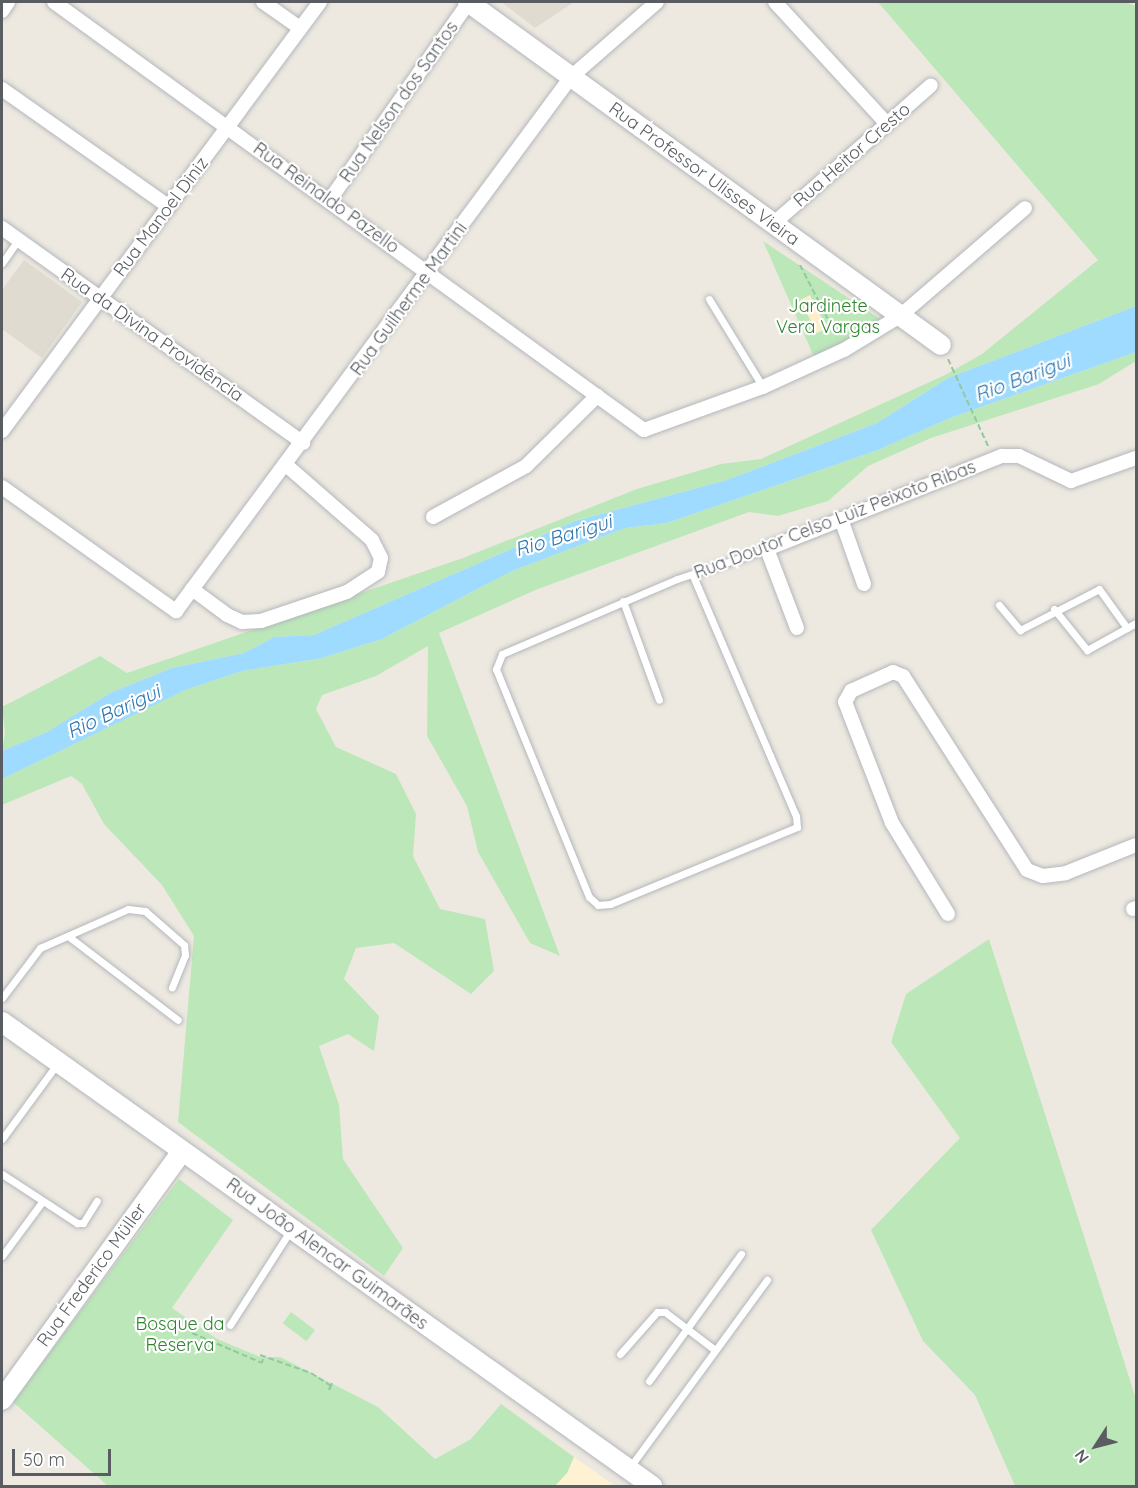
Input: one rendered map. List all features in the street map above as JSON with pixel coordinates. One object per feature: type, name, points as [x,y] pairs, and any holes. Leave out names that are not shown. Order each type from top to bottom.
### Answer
[{"type":"street","points":[[2,11],[8,2]]},
{"type":"street","name":"Rua Reinaldo Pazello","points":[[54,2],[644,430],[763,387]]},
{"type":"street","points":[[263,2],[300,28]]},
{"type":"street","name":"Rua Manoel Diniz","points":[[2,431],[320,2]]},
{"type":"street","name":"Rua Professor Ulisses Vieira","points":[[469,2],[900,316],[945,353]]},
{"type":"street","name":"Rua Nelson dos Santos","points":[[329,201],[469,2]]},
{"type":"street","name":"Rua Guilherme Martini","points":[[2,487],[176,611],[429,273],[571,77],[657,2]]},
{"type":"street","points":[[775,2],[886,124]]},
{"type":"street","name":"Rua Heitor Cresto","points":[[773,224],[931,85]]},
{"type":"street","points":[[2,89],[169,207]]},
{"type":"street","points":[[763,387],[844,351],[900,316],[1025,208]]},
{"type":"street","name":"Rua da Divina Providência","points":[[2,228],[303,443]]},
{"type":"street","points":[[433,517],[526,466],[597,396]]},
{"type":"street","name":"Rua Doutor Celso Luiz Peixoto Ribas","points":[[767,549],[994,459],[1019,456],[1071,481],[1137,458]]},
{"type":"street","points":[[192,589],[227,615],[242,622],[261,621],[347,592],[378,572],[381,558],[372,540],[286,465]]},
{"type":"street","points":[[841,519],[864,584]]},
{"type":"street","points":[[767,549],[797,628]]},
{"type":"street","points":[[948,914],[892,824],[845,702],[850,691],[892,672],[903,676],[1027,870],[1043,876],[1066,873],[1137,845]]},
{"type":"street","name":"Rua João Alencar Guimarães","points":[[2,1022],[652,1486]]},
{"type":"street","name":"Rua Frederico Müller","points":[[2,1400],[182,1151]]},
{"type":"lane","points":[[2,263],[18,240]]},
{"type":"lane","points":[[709,299],[763,387]]},
{"type":"lane","name":"Rua Doutor Celso Luiz Peixoto Ribas","points":[[693,576],[796,816],[796,827],[790,832],[610,904],[598,904],[589,897],[496,669],[502,654],[623,601],[767,549]]},
{"type":"lane","points":[[999,605],[1020,630],[1054,609],[1099,589],[1127,628]]},
{"type":"lane","points":[[623,601],[659,700]]},
{"type":"lane","points":[[1054,609],[1087,651],[1137,623]]},
{"type":"lane","points":[[2,998],[40,948],[120,912],[145,911],[186,950],[172,988]]},
{"type":"lane","points":[[68,936],[178,1020]]},
{"type":"lane","points":[[2,1139],[58,1062]]},
{"type":"lane","points":[[2,1174],[77,1223],[83,1223],[97,1201]]},
{"type":"lane","points":[[2,1256],[42,1202]]},
{"type":"lane","points":[[230,1325],[291,1229]]},
{"type":"lane","points":[[649,1381],[741,1254]]},
{"type":"lane","points":[[628,1469],[767,1280]]},
{"type":"lane","points":[[620,1354],[657,1312],[665,1312],[715,1350]]},
{"type":"path","points":[[799,261],[844,351]]},
{"type":"path","points":[[945,353],[994,459]]},
{"type":"path","points":[[192,1333],[262,1363],[263,1359],[270,1355],[331,1386]]},
{"type":"path","points":[[260,1355],[263,1359]]},
{"type":"shaded area","points":[[501,2],[574,2],[535,28]]},
{"type":"shaded area","points":[[24,260],[82,302],[42,358],[2,329],[2,290]]},
{"type":"shaded area","points":[[574,1457],[615,1486],[555,1486]]},
{"type":"green space","points":[[878,2],[1126,2],[1136,6],[1136,306],[948,378],[877,423],[727,480],[575,521],[314,635],[274,637],[244,653],[172,668],[110,693],[47,732],[2,751],[5,733],[2,707],[100,656],[127,673],[463,558],[637,489],[721,464],[761,459],[945,375],[982,354],[1098,260]]},
{"type":"green space","name":"Jardinete Vera Vargas","points":[[763,241],[880,319],[815,359]]},
{"type":"green space","points":[[1136,352],[1136,361],[1099,384],[931,438],[868,466],[828,501],[778,516],[749,512],[538,589],[439,633],[560,956],[530,943],[478,852],[467,806],[427,736],[428,646],[376,676],[322,695],[316,709],[336,747],[396,774],[416,814],[413,856],[440,909],[485,919],[494,971],[471,994],[394,943],[356,948],[344,979],[379,1016],[374,1051],[348,1034],[319,1046],[339,1105],[343,1159],[403,1248],[384,1276],[178,1122],[194,936],[162,885],[104,824],[82,784],[71,776],[2,805],[2,779],[184,690],[242,671],[322,658],[382,639],[512,571],[625,528],[667,523],[878,450],[950,418]]},
{"type":"green space","points":[[989,939],[1136,1399],[1136,1486],[1015,1486],[975,1395],[923,1341],[871,1230],[960,1138],[891,1042],[906,994]]},
{"type":"green space","name":"Bosque da Reserva","points":[[179,1179],[233,1220],[172,1308],[217,1339],[260,1357],[280,1357],[378,1407],[435,1459],[471,1439],[501,1404],[574,1457],[567,1473],[555,1486],[108,1486],[13,1402]]},
{"type":"green space","points":[[291,1312],[315,1330],[307,1341],[283,1323]]},
{"type":"sand","points":[[810,295],[827,328],[817,333],[800,300]]},
{"type":"water","name":"Rio Barigui","points":[[1136,306],[1136,352],[950,418],[878,450],[667,523],[625,528],[512,571],[382,639],[322,658],[242,671],[185,690],[2,779],[2,751],[47,732],[110,693],[172,668],[244,653],[274,637],[314,635],[575,521],[727,480],[877,423],[948,378]]}]
